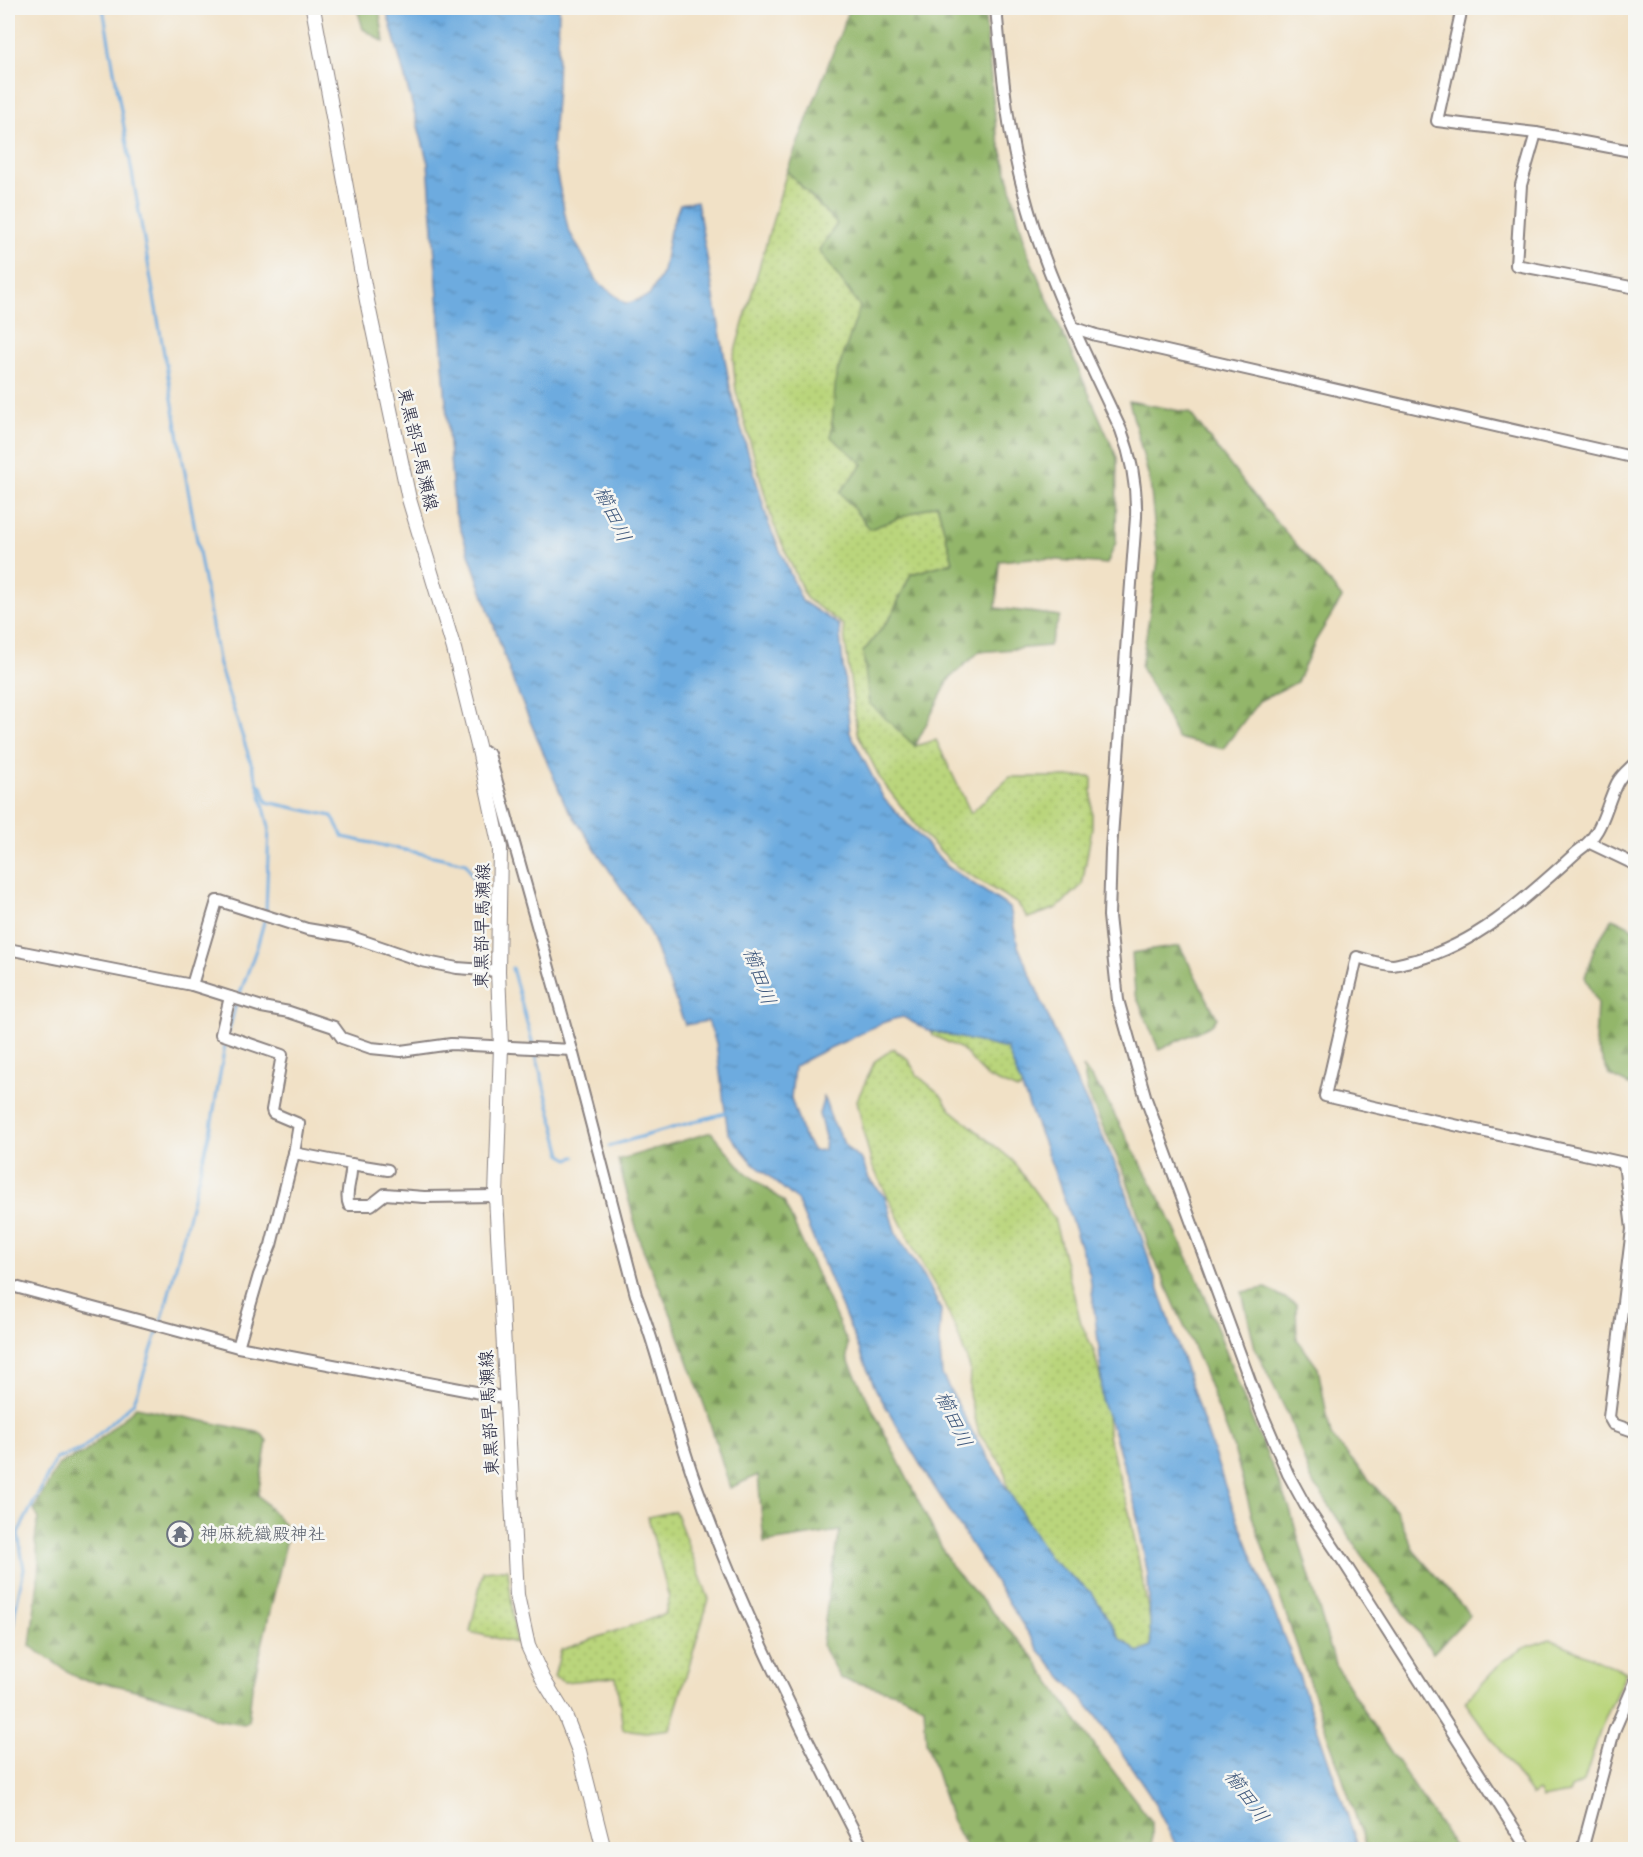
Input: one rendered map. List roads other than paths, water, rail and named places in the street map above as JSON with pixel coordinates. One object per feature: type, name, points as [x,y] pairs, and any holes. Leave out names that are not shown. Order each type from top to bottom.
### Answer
[{"type":"main road","name":"東黒部早馬瀬線","points":[[313,8],[368,301],[409,499],[454,649],[500,848],[498,971],[505,1047],[496,1196],[517,1595],[528,1646],[543,1679],[565,1714],[579,1751],[604,1850]]},
{"type":"street","points":[[996,8],[1009,123],[1024,193],[1053,279],[1121,430],[1136,484],[1136,518],[1109,888],[1114,977],[1134,1063],[1260,1411],[1288,1474],[1305,1505],[1351,1572],[1528,1850]]},
{"type":"street","points":[[1462,8],[1437,121],[1536,133],[1635,152]]},
{"type":"street","points":[[1536,133],[1521,185],[1516,265],[1635,288]]},
{"type":"street","points":[[1075,328],[1096,335],[1387,403],[1635,458]]},
{"type":"street","points":[[479,750],[489,754],[572,1050],[636,1295],[648,1325],[697,1489],[728,1569],[864,1850]]},
{"type":"street","points":[[1635,762],[1619,780],[1590,843],[1511,910],[1453,946],[1426,957],[1395,965],[1385,965],[1358,957],[1325,1096],[1624,1163],[1632,1229],[1609,1417],[1613,1424],[1635,1432]]},
{"type":"street","points":[[1590,843],[1635,865]]},
{"type":"street","points":[[192,985],[217,901],[307,929],[349,936],[442,965],[498,971]]},
{"type":"street","points":[[8,949],[192,985],[334,1027],[342,1038],[370,1048],[401,1051],[451,1044],[572,1050]]},
{"type":"street","points":[[236,999],[221,1034],[282,1055],[272,1110],[273,1113],[298,1124],[294,1153],[271,1245],[259,1275],[238,1347]]},
{"type":"street","points":[[294,1153],[388,1170]]},
{"type":"street","points":[[351,1164],[353,1173],[347,1200],[349,1205],[371,1205],[385,1194],[424,1197],[496,1196]]},
{"type":"street","points":[[8,1285],[238,1347],[507,1398]]},
{"type":"street","points":[[1582,1850],[1590,1812],[1614,1731],[1635,1680]]},
{"type":"water","name":"櫛田川","points":[[386,8],[559,8],[557,87],[552,151],[568,229],[598,282],[626,304],[649,296],[663,272],[670,231],[680,204],[697,201],[731,393],[769,525],[802,601],[839,625],[850,733],[884,799],[948,867],[1010,908],[1018,946],[1069,1065],[1121,1176],[1227,1492],[1297,1670],[1359,1849],[1178,1849],[1149,1793],[1096,1715],[1041,1653],[924,1471],[876,1390],[797,1200],[753,1163],[728,1133],[716,1043],[708,1021],[685,1025],[648,928],[565,804],[513,681],[454,510],[428,163]],"holes":[[[903,1017],[927,1030],[1007,1049],[1058,1181],[1090,1275],[1101,1365],[1102,1403],[1114,1432],[1134,1501],[1148,1575],[1151,1647],[1139,1653],[1120,1638],[1093,1594],[1050,1559],[973,1433],[942,1375],[939,1337],[941,1310],[924,1276],[896,1234],[885,1197],[869,1179],[862,1160],[847,1148],[832,1121],[824,1097],[819,1114],[825,1137],[824,1150],[813,1151],[803,1135],[791,1098],[794,1067],[814,1055],[896,1018]]]},
{"type":"waterway","points":[[103,8],[219,665],[258,784],[269,827],[266,912]]},
{"type":"waterway","points":[[258,784],[262,786],[267,802],[332,816],[343,837],[466,863],[485,903]]},
{"type":"waterway","points":[[8,1666],[15,1611],[24,1569],[18,1533],[56,1459],[81,1450],[133,1403],[138,1391],[165,1309],[211,1127],[225,1045],[235,1007],[265,918]]},
{"type":"waterway","points":[[512,968],[533,1045]]},
{"type":"waterway","points":[[535,1052],[562,1155],[569,1159],[575,1157]]},
{"type":"waterway","points":[[609,1146],[728,1112]]},
{"type":"place","name":"神麻続織殿神社","points":[[180,1534]]}]
